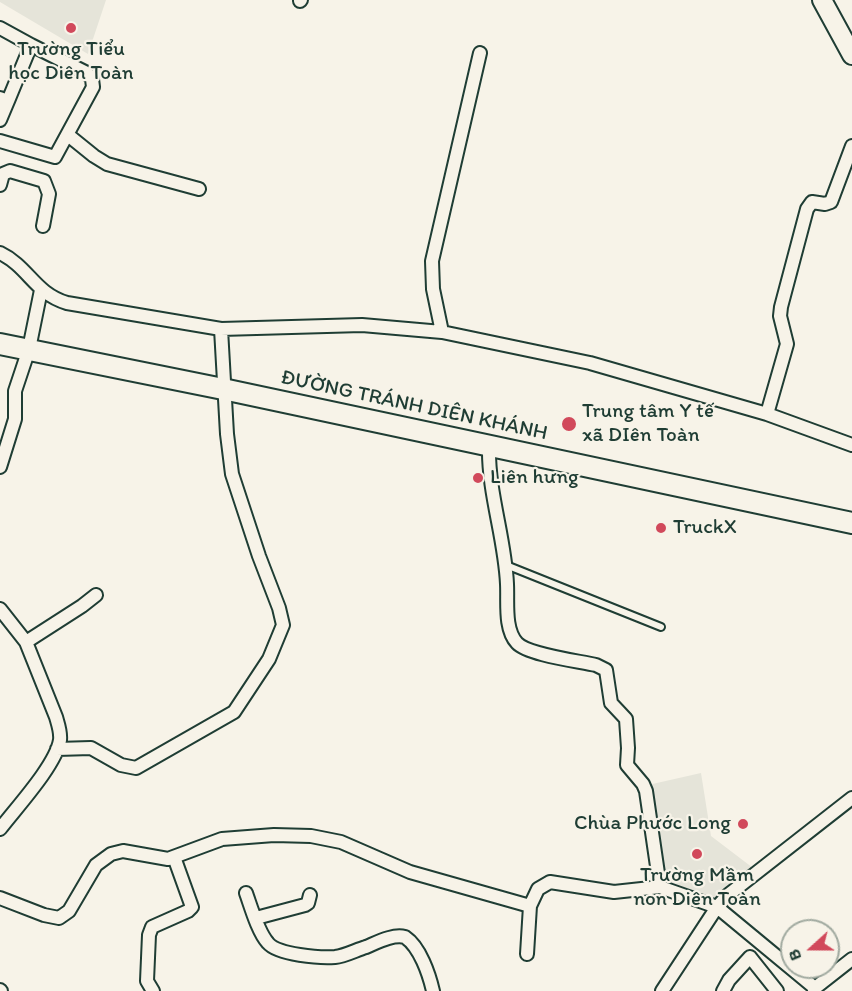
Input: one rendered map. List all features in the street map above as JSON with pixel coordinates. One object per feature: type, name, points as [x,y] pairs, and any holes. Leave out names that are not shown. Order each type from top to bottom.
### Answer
[{"type":"highway","name":"ĐƯỜNG TRÁNH DIÊN KHÁNH","points":[[0,344],[223,389],[852,524]]},
{"type":"main road","points":[[822,0],[852,55]]},
{"type":"street","points":[[0,28],[87,73],[92,79],[93,87],[54,157],[0,141]]},
{"type":"street","points":[[0,120],[4,100],[32,45]]},
{"type":"street","points":[[442,332],[434,289],[432,261],[480,53]]},
{"type":"street","points":[[68,135],[107,164],[199,189]]},
{"type":"street","points":[[766,414],[787,344],[780,316],[781,307],[807,209],[812,202],[825,204],[831,202],[852,146]]},
{"type":"street","points":[[0,185],[3,174],[10,171],[44,182],[49,194],[43,226]]},
{"type":"street","points":[[0,253],[12,260],[49,297],[85,307],[221,329],[362,325],[442,332],[590,363],[766,414],[852,445]]},
{"type":"street","points":[[0,467],[3,451],[15,419],[15,392],[29,349],[41,290]]},
{"type":"street","points":[[57,749],[91,748],[121,765],[136,768],[234,711],[269,659],[283,625],[232,474],[223,389],[221,329]]},
{"type":"street","points":[[489,447],[489,469],[506,565],[509,624],[516,642],[530,651],[596,664],[606,670],[611,703],[617,711],[625,715],[627,723],[627,765],[646,791],[660,887]]},
{"type":"street","points":[[26,642],[96,595]]},
{"type":"street","points":[[0,609],[26,642],[60,729],[60,740],[38,780],[0,829]]},
{"type":"street","points":[[662,991],[717,907],[728,895],[852,798]]},
{"type":"street","points":[[0,898],[44,915],[59,918],[69,910],[96,864],[111,854],[123,852],[145,854],[161,859],[174,858],[222,839],[274,835],[311,836],[341,842],[419,875],[451,882],[530,906]]},
{"type":"street","points":[[153,991],[147,981],[149,935],[152,927],[192,907],[174,858]]},
{"type":"street","points":[[527,954],[530,906],[538,889],[550,882],[614,892],[660,887],[717,907],[814,989],[852,958]]},
{"type":"street","points":[[246,892],[268,943],[275,948],[283,952],[337,957],[395,936],[405,937],[413,945],[426,969],[433,991]]},
{"type":"street","points":[[256,918],[305,906],[310,895]]},
{"type":"street","points":[[723,991],[729,980],[750,957],[777,991]]},
{"type":"lane","points":[[506,565],[661,627]]},
{"type":"shaded area","name":"Trường Tiểu học Diên Toàn","points":[[0,0],[106,0],[88,54]]},
{"type":"shaded area","name":"Trường Mầm non Diên Toàn","points":[[701,773],[711,836],[757,871],[716,901],[663,883],[648,785]]},
{"type":"place","name":"Trường Tiểu học Diên Toàn","points":[[71,28]]},
{"type":"place","name":"Trung tâm Y tế xã DIên Toàn","points":[[569,424]]},
{"type":"place","name":"Liên hưng","points":[[478,478]]},
{"type":"place","name":"TruckX","points":[[661,528]]},
{"type":"place","name":"Chùa Phước Long","points":[[743,824]]},
{"type":"place","name":"Trường Mầm non Diên Toàn","points":[[697,854]]}]
